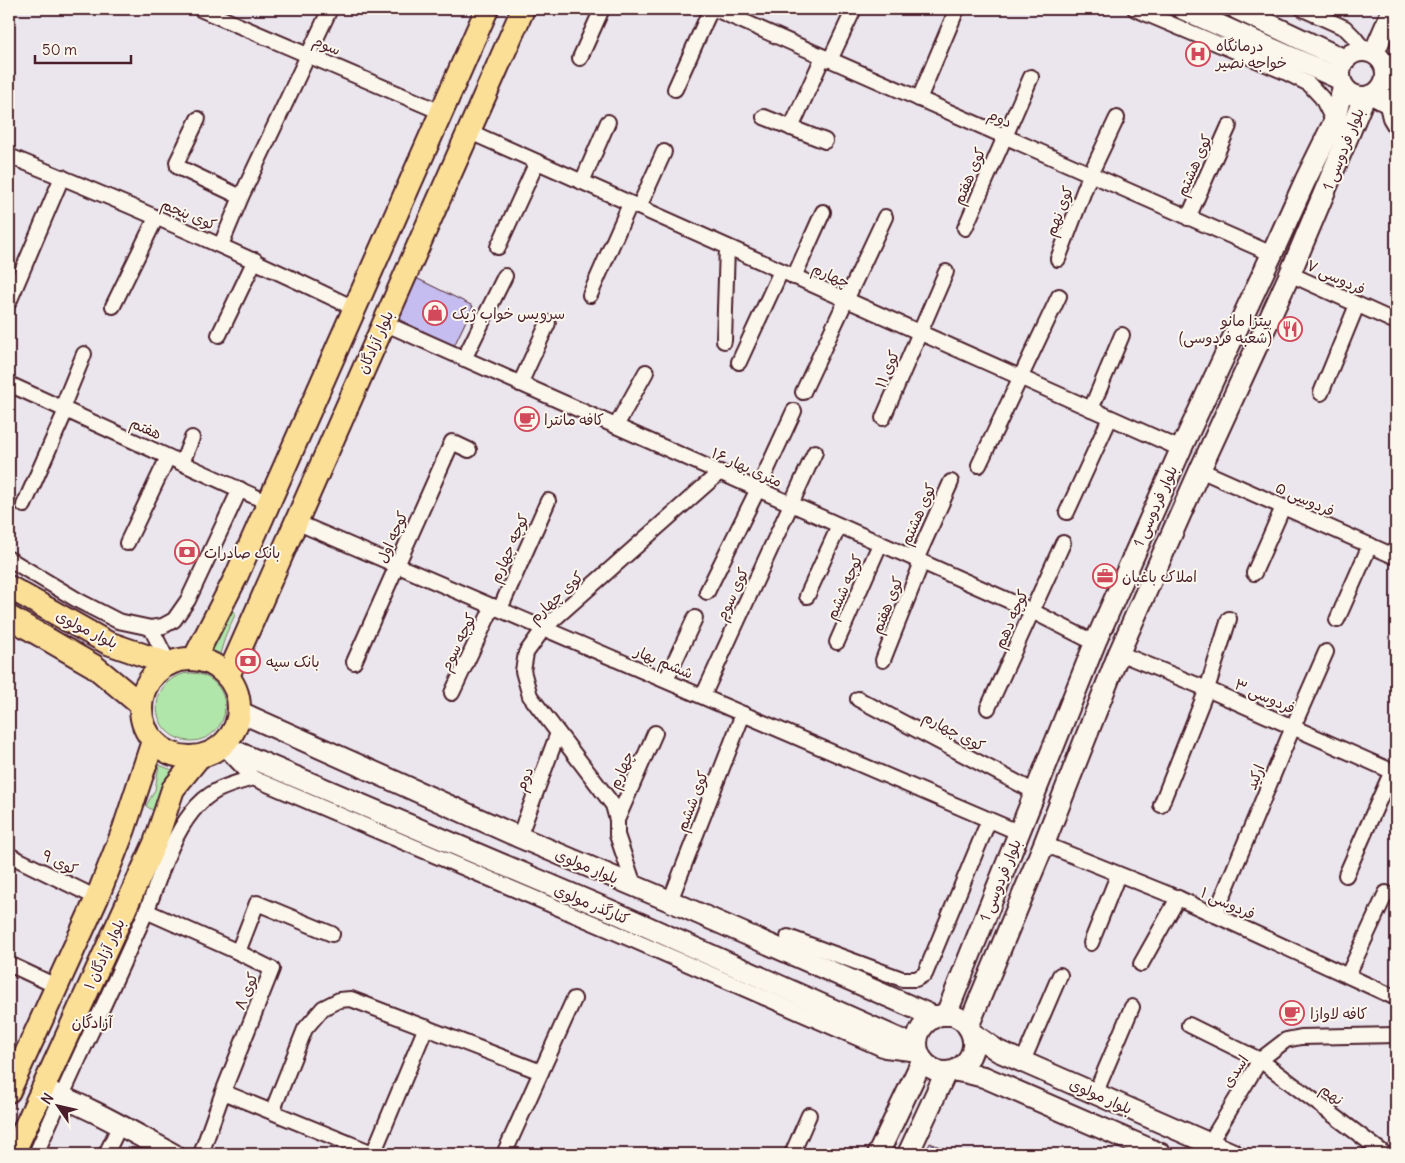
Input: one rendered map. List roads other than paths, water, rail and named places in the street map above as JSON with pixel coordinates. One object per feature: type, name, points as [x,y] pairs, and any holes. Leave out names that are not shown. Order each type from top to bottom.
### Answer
[{"type":"main road","points":[[194,659],[236,577],[487,9]]},
{"type":"main road","name":"بلوار آزادگان","points":[[228,676],[265,590],[388,324],[472,133],[523,9]]},
{"type":"main road","points":[[1183,9],[1342,83]]},
{"type":"main road","points":[[1236,9],[1345,60]]},
{"type":"main road","points":[[1380,62],[1350,55],[1341,66],[1342,83],[1348,93],[1356,97],[1380,100],[1386,79],[1380,62],[1393,9]]},
{"type":"main road","name":"بلوار فردوسی 1","points":[[940,1016],[1020,833],[1095,643],[1180,449],[1334,122],[1342,83]]},
{"type":"main road","name":"بلوار فردوسی 1","points":[[970,1030],[1118,653],[1290,274],[1326,190],[1380,100]]},
{"type":"main road","points":[[1305,181],[1314,176],[1324,180],[1326,190]]},
{"type":"main road","points":[[236,577],[242,584],[253,590],[265,590]]},
{"type":"main road","name":"بلوار مولوی","points":[[9,587],[108,643],[170,664]]},
{"type":"main road","name":"بلوار مولوی","points":[[9,617],[94,666],[141,705]]},
{"type":"main road","points":[[72,655],[80,651],[85,645],[85,630]]},
{"type":"main road","points":[[1095,643],[1118,653]]},
{"type":"main road","points":[[194,659],[218,667],[228,676],[237,693],[240,712],[237,725],[231,736],[222,746],[212,753],[186,758],[162,749],[153,740],[146,730],[142,718],[141,705],[147,685],[160,669],[182,660],[194,659]]},
{"type":"main road","name":"بلوار مولوی","points":[[240,712],[519,837],[940,1016]]},
{"type":"main road","name":"بلوار آزادگان ۱","points":[[10,1088],[97,898],[124,828],[153,740]]},
{"type":"main road","points":[[222,746],[623,916],[920,1054],[933,1069],[951,1071],[962,1066],[972,1055],[974,1048],[970,1030],[958,1018],[940,1016],[929,1021],[919,1032],[920,1054],[878,1154]]},
{"type":"main road","name":"بلوار آزادگان ۱","points":[[13,1154],[51,1093],[155,843],[173,789],[199,757]]},
{"type":"main road","points":[[124,828],[140,824],[146,828],[155,843]]},
{"type":"main road","name":"بلوار مولوی","points":[[970,1030],[998,1051],[1233,1154]]},
{"type":"main road","points":[[908,1154],[951,1071]]},
{"type":"main road","name":"بلوار مولوی","points":[[951,1071],[984,1077],[1161,1154]]},
{"type":"main road","points":[[51,1093],[120,1125],[173,1154]]},
{"type":"street","name":"سوم","points":[[200,9],[441,112]]},
{"type":"street","points":[[221,245],[241,197],[330,9]]},
{"type":"street","points":[[472,133],[530,9]]},
{"type":"street","points":[[580,58],[602,9]]},
{"type":"street","points":[[674,90],[713,9]]},
{"type":"street","name":"دوم","points":[[713,9],[742,14],[827,58],[1272,254]]},
{"type":"street","points":[[791,128],[854,9]]},
{"type":"street","points":[[919,99],[957,9]]},
{"type":"street","points":[[1135,9],[1285,72],[1309,84],[1322,98],[1334,122]]},
{"type":"street","points":[[1303,9],[1345,28],[1380,62]]},
{"type":"street","points":[[1004,137],[1031,77]]},
{"type":"street","points":[[1309,84],[1342,83]]},
{"type":"street","points":[[1380,100],[1396,128]]},
{"type":"street","points":[[764,117],[825,141]]},
{"type":"street","name":"کوی نهم","points":[[1058,259],[1090,175],[1116,118]]},
{"type":"street","points":[[198,119],[178,162],[178,167],[241,197]]},
{"type":"street","points":[[582,182],[608,122]]},
{"type":"street","name":"کوی هشتم","points":[[1188,218],[1229,126]]},
{"type":"street","name":"چهارم","points":[[472,133],[1180,449]]},
{"type":"street","name":"کوی هفتم","points":[[965,228],[1004,137]]},
{"type":"street","points":[[590,295],[634,205],[664,152]]},
{"type":"street","name":"کوی پنجم","points":[[9,158],[14,158],[62,177],[221,245],[354,308]]},
{"type":"street","points":[[498,247],[537,162]]},
{"type":"street","points":[[10,302],[62,177]]},
{"type":"street","points":[[794,276],[823,212]]},
{"type":"street","points":[[803,392],[885,217]]},
{"type":"street","points":[[113,306],[156,218]]},
{"type":"street","points":[[724,341],[727,247]]},
{"type":"street","points":[[219,335],[255,260]]},
{"type":"street","points":[[739,362],[781,271]]},
{"type":"street","name":"کوی ۱۱","points":[[883,418],[946,272]]},
{"type":"street","name":"فردوسی ۷","points":[[1290,274],[1396,322]]},
{"type":"street","points":[[464,359],[505,276]]},
{"type":"street","points":[[979,465],[1059,296]]},
{"type":"street","points":[[1320,393],[1357,305]]},
{"type":"street","points":[[520,384],[548,323]]},
{"type":"street","name":"۱۶ متری بهار","points":[[388,324],[1032,611],[1095,643]]},
{"type":"street","points":[[1091,409],[1122,335]]},
{"type":"street","points":[[24,506],[64,409],[84,354]]},
{"type":"street","points":[[616,426],[646,372]]},
{"type":"street","name":"هفتم","points":[[9,384],[269,502]]},
{"type":"street","points":[[707,592],[794,411]]},
{"type":"street","points":[[1067,512],[1110,418]]},
{"type":"street","points":[[182,463],[192,438]]},
{"type":"street","name":"کوچه اول","points":[[354,662],[452,442],[469,450]]},
{"type":"street","name":"کوی سوم","points":[[703,696],[815,452]]},
{"type":"street","points":[[127,544],[168,456]]},
{"type":"street","name":"فردوسی ۵","points":[[1200,470],[1396,557]]},
{"type":"street","name":"کوی چهارم","points":[[634,886],[617,835],[617,820],[613,805],[530,696],[523,670],[526,653],[544,628],[720,472]]},
{"type":"street","name":"کوی هشتم","points":[[919,561],[950,482]]},
{"type":"street","points":[[9,559],[79,601],[118,621],[151,628],[163,626],[174,620],[188,600],[240,490]]},
{"type":"street","name":"کوچه چهارم","points":[[496,608],[548,501]]},
{"type":"street","points":[[1254,573],[1283,507]]},
{"type":"street","name":"ششم بهار","points":[[296,522],[1020,833]]},
{"type":"street","points":[[807,596],[839,526]]},
{"type":"street","name":"کوچه دهم","points":[[988,708],[1062,543]]},
{"type":"street","name":"کوچه ششم","points":[[837,642],[880,544]]},
{"type":"street","points":[[1337,620],[1370,545]]},
{"type":"street","name":"کوی هفتم","points":[[883,660],[919,561]]},
{"type":"street","name":"کوچه سوم","points":[[452,692],[496,608]]},
{"type":"street","points":[[666,680],[694,618]]},
{"type":"street","points":[[1161,805],[1207,689],[1229,619]]},
{"type":"street","points":[[151,628],[170,664]]},
{"type":"street","name":"ارکید","points":[[1216,915],[1293,727],[1326,652]]},
{"type":"street","name":"فردوسی ۳","points":[[1118,653],[1207,689],[1394,772]]},
{"type":"street","name":"کوی چهارم","points":[[858,699],[1035,792]]},
{"type":"street","name":"کوی ششم","points":[[670,901],[743,714]]},
{"type":"street","name":"دوم","points":[[519,837],[558,733]]},
{"type":"street","name":"چهارم","points":[[617,820],[655,733]]},
{"type":"street","name":"کنارگذر مولوی","points":[[222,746],[253,778],[610,930],[885,1050],[920,1054]]},
{"type":"street","points":[[1346,876],[1394,772]]},
{"type":"street","points":[[36,1154],[51,1093],[146,911],[177,833],[192,812],[209,794],[223,787],[253,778]]},
{"type":"street","points":[[173,789],[177,833]]},
{"type":"street","points":[[788,937],[902,979],[916,979],[925,974],[989,820]]},
{"type":"street","name":"فردوسی ۱","points":[[1044,844],[1178,898],[1396,998]]},
{"type":"street","name":"کوی ۹","points":[[9,855],[97,898]]},
{"type":"street","points":[[1090,943],[1118,875]]},
{"type":"street","points":[[1348,975],[1386,892]]},
{"type":"street","points":[[1141,964],[1178,898]]},
{"type":"street","points":[[238,952],[258,903],[332,934]]},
{"type":"street","name":"کوی ۸","points":[[146,911],[272,969],[223,1092],[201,1154]]},
{"type":"street","points":[[9,964],[56,986]]},
{"type":"street","points":[[1023,1061],[1060,975]]},
{"type":"street","points":[[504,1154],[574,999]]},
{"type":"street","points":[[272,1112],[305,1029],[323,1008],[339,1000],[351,1000],[541,1072]]},
{"type":"street","points":[[1095,1094],[1132,1006]]},
{"type":"street","name":"نهم","points":[[1189,1025],[1260,1060],[1385,1154]]},
{"type":"street","points":[[223,1092],[374,1154],[426,1027]]},
{"type":"street","name":"اسدی","points":[[1209,1144],[1260,1060],[1286,1040],[1396,1034]]},
{"type":"street","points":[[792,1154],[809,1115]]},
{"type":"street","points":[[106,1154],[120,1125]]},
{"type":"place","name":"درمانگاه خواجه نصیر","points":[[1198,54]]},
{"type":"place","name":"سرویس خواب ژیک","points":[[435,313]]},
{"type":"place","name":"پیتزا مانو (شعبه فردوسی)","points":[[1290,329]]},
{"type":"place","name":"کافه مانترا","points":[[527,419]]},
{"type":"place","name":"بانک صادرات","points":[[187,552]]},
{"type":"place","name":"املاک باغبان","points":[[1105,576]]},
{"type":"place","name":"بانک سپه","points":[[248,661]]},
{"type":"place","name":"کافه لاوازا","points":[[1292,1013]]},
{"type":"district","name":"آزادگان","points":[[92,1022]]}]
